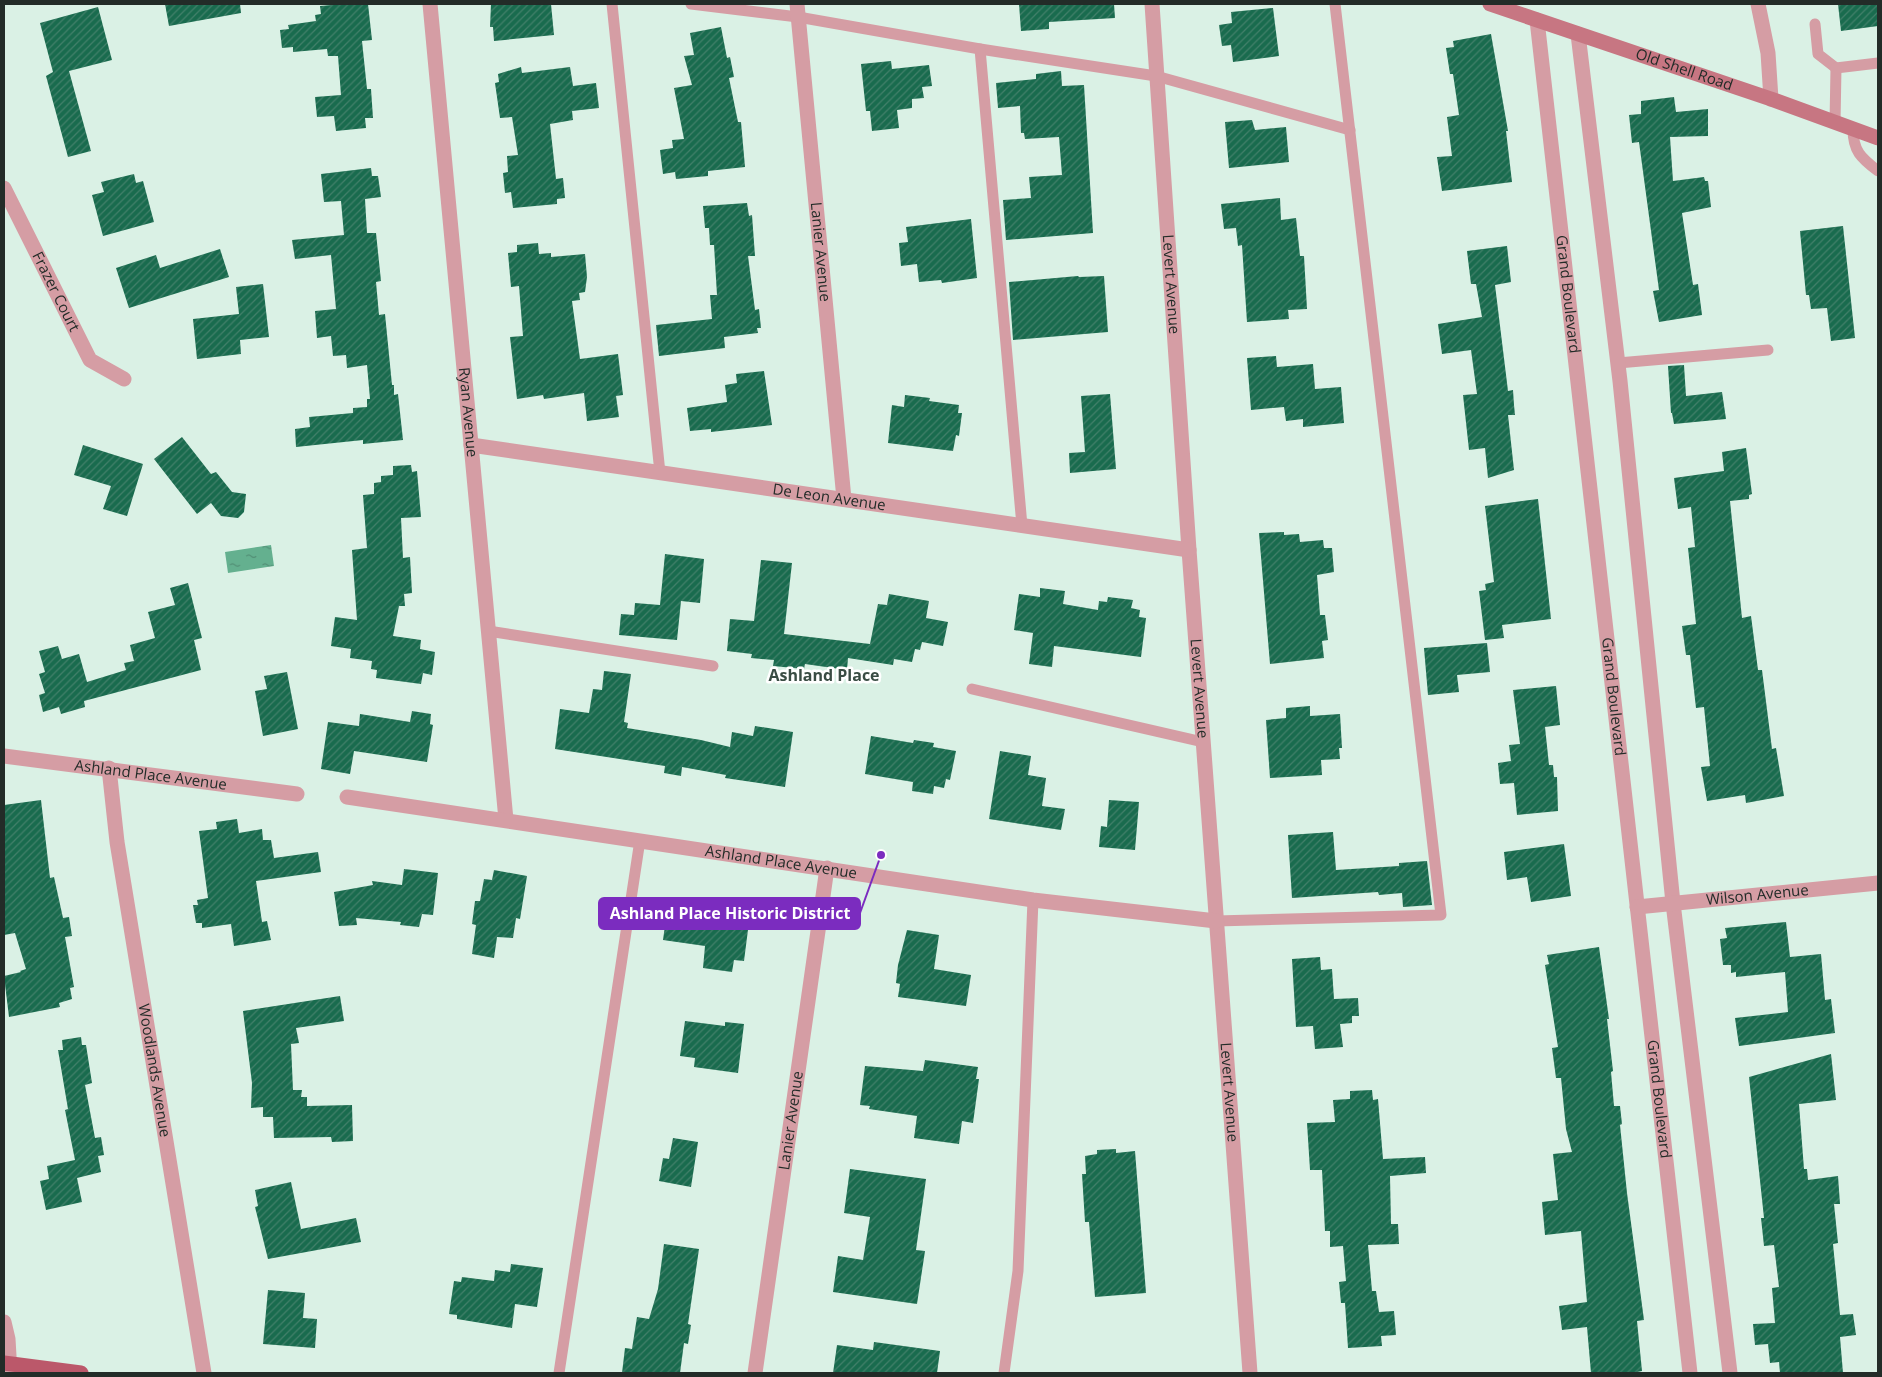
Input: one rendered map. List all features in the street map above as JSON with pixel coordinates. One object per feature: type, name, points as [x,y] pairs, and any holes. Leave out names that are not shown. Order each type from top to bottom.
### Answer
[{"type":"main road","points":[[8,1367],[81,1373]]},
{"type":"street","name":"Ryan Avenue","points":[[430,4],[506,820]]},
{"type":"street","name":"Levert Avenue","points":[[1152,4],[1189,550],[1250,1373]]},
{"type":"street","name":"Old Shell Road","points":[[1490,4],[1771,99],[1878,138]]},
{"type":"street","points":[[1758,4],[1768,53],[1771,99]]},
{"type":"street","name":"Lanier Avenue","points":[[798,10],[844,499]]},
{"type":"street","name":"Grand Boulevard","points":[[1537,20],[1690,1373]]},
{"type":"street","points":[[1578,34],[1618,363],[1672,904],[1730,1373]]},
{"type":"street","name":"Frazer Court","points":[[4,188],[90,360],[124,379]]},
{"type":"street","name":"De Leon Avenue","points":[[471,445],[1189,550]]},
{"type":"street","name":"Ashland Place Avenue","points":[[4,756],[109,768],[296,794]]},
{"type":"street","name":"Woodlands Avenue","points":[[109,768],[117,842],[204,1373]]},
{"type":"street","name":"Ashland Place Avenue","points":[[347,797],[1033,900],[1216,921]]},
{"type":"street","name":"Lanier Avenue","points":[[755,1373],[827,868]]},
{"type":"street","name":"Wilson Avenue","points":[[1637,907],[1878,883]]},
{"type":"street","points":[[4,1322],[8,1367]]},
{"type":"lane","points":[[612,4],[660,473]]},
{"type":"lane","points":[[691,4],[798,10],[980,49],[1156,76],[1350,130]]},
{"type":"lane","points":[[1216,921],[1441,915],[1336,4]]},
{"type":"lane","points":[[1815,24],[1818,54],[1836,68],[1878,63]]},
{"type":"lane","points":[[980,49],[1022,526]]},
{"type":"lane","points":[[1835,123],[1836,68]]},
{"type":"lane","points":[[1853,129],[1853,145],[1859,155],[1878,171]]},
{"type":"lane","points":[[1618,363],[1768,350]]},
{"type":"lane","points":[[488,630],[713,666]]},
{"type":"lane","points":[[972,689],[1203,742]]},
{"type":"lane","points":[[559,1373],[640,840]]},
{"type":"lane","points":[[1004,1373],[1018,1271],[1033,900]]},
{"type":"water","points":[[271,545],[274,566],[228,573],[225,552]]},
{"type":"building","points":[[165,4],[240,4],[241,13],[169,26]]},
{"type":"building","points":[[368,4],[372,40],[362,41],[367,89],[371,89],[373,118],[365,118],[366,128],[336,131],[334,116],[317,117],[315,97],[341,95],[338,56],[328,56],[327,49],[293,52],[293,47],[282,48],[280,30],[289,29],[288,25],[316,21],[315,15],[321,14],[320,6]]},
{"type":"building","points":[[491,4],[551,4],[554,35],[494,41],[493,27],[490,27]]},
{"type":"building","points":[[1019,4],[1114,4],[1115,18],[1049,22],[1049,29],[1021,31]]},
{"type":"building","points":[[1838,4],[1878,4],[1878,26],[1841,31]]},
{"type":"building","points":[[98,7],[112,60],[69,71],[91,151],[68,157],[46,76],[53,72],[40,23]]},
{"type":"building","points":[[1273,8],[1279,56],[1233,62],[1231,45],[1222,46],[1219,25],[1232,23],[1231,12]]},
{"type":"building","points":[[721,27],[727,58],[730,57],[734,77],[729,78],[738,122],[741,122],[745,167],[708,171],[708,176],[676,179],[675,172],[663,174],[660,150],[673,148],[672,140],[684,139],[674,88],[692,85],[684,56],[694,55],[690,33]]},
{"type":"building","points":[[1491,34],[1508,131],[1506,131],[1512,182],[1442,191],[1437,157],[1452,156],[1447,117],[1459,115],[1453,74],[1450,74],[1446,48],[1454,47],[1453,41]]},
{"type":"building","points":[[891,61],[892,69],[929,65],[932,86],[922,87],[924,98],[912,99],[912,108],[897,110],[899,128],[872,131],[870,111],[866,111],[861,64]]},
{"type":"building","points":[[521,67],[522,73],[570,67],[573,86],[596,83],[599,108],[572,111],[573,120],[550,124],[556,179],[563,178],[565,198],[557,199],[557,204],[513,208],[511,192],[505,193],[503,173],[508,172],[507,156],[518,155],[512,117],[500,118],[495,83],[499,82],[498,74]]},
{"type":"building","points":[[1061,71],[1062,86],[1084,85],[1093,233],[1006,240],[1003,200],[1031,198],[1029,177],[1062,175],[1059,137],[1025,139],[1024,133],[1021,133],[1020,106],[998,108],[996,83],[1036,79],[1036,74]]},
{"type":"building","points":[[1674,97],[1676,112],[1708,109],[1708,136],[1670,137],[1673,181],[1704,177],[1705,181],[1708,181],[1711,207],[1682,213],[1693,285],[1698,284],[1702,315],[1659,322],[1653,291],[1659,290],[1639,142],[1632,143],[1629,115],[1641,114],[1641,101]]},
{"type":"building","points":[[1252,120],[1255,130],[1286,127],[1289,162],[1229,168],[1225,122]]},
{"type":"building","points":[[371,168],[372,176],[378,176],[381,197],[365,199],[367,233],[376,233],[381,281],[376,282],[379,315],[385,314],[392,385],[394,385],[394,395],[398,394],[403,440],[363,444],[363,440],[296,447],[295,429],[310,427],[309,417],[353,413],[353,408],[367,407],[367,399],[370,399],[367,365],[347,368],[346,355],[333,356],[331,336],[317,338],[315,311],[336,309],[331,255],[295,259],[292,240],[344,235],[341,201],[324,202],[321,174]]},
{"type":"building","points":[[134,174],[136,183],[143,181],[154,222],[103,236],[92,195],[104,192],[101,182]]},
{"type":"building","points":[[1280,198],[1281,220],[1296,218],[1300,256],[1304,256],[1307,309],[1288,310],[1289,319],[1247,322],[1242,245],[1238,246],[1236,228],[1224,229],[1221,204]]},
{"type":"building","points":[[747,203],[749,216],[752,215],[755,256],[748,256],[755,310],[759,309],[761,328],[757,328],[758,333],[724,337],[725,348],[659,356],[656,325],[712,319],[710,295],[717,295],[714,245],[710,245],[709,228],[705,228],[703,206]]},
{"type":"building","points":[[971,219],[977,278],[942,283],[941,280],[919,282],[917,264],[901,266],[899,243],[908,242],[906,227]]},
{"type":"building","points":[[1843,226],[1855,338],[1831,341],[1827,308],[1811,309],[1809,295],[1806,295],[1800,231]]},
{"type":"building","points":[[538,243],[539,254],[551,253],[551,257],[585,254],[587,277],[585,292],[579,293],[580,300],[572,301],[580,359],[618,354],[623,395],[616,396],[619,417],[587,421],[584,393],[544,399],[543,395],[517,399],[510,337],[523,336],[519,286],[511,287],[508,253],[517,252],[517,245]]},
{"type":"building","points":[[1507,246],[1511,282],[1495,285],[1508,391],[1513,390],[1515,415],[1508,415],[1514,470],[1488,478],[1485,448],[1469,450],[1463,395],[1477,394],[1471,350],[1442,354],[1438,324],[1482,317],[1476,284],[1471,284],[1467,251]]},
{"type":"building","points":[[220,249],[229,277],[129,308],[116,268],[156,255],[160,268]]},
{"type":"building","points":[[1078,276],[1104,276],[1108,332],[1013,340],[1009,282]]},
{"type":"building","points":[[263,284],[269,337],[240,340],[241,354],[197,359],[193,319],[239,314],[236,287]]},
{"type":"building","points":[[1276,356],[1277,367],[1313,364],[1315,389],[1341,387],[1344,423],[1303,427],[1303,419],[1286,421],[1284,407],[1251,410],[1247,358]]},
{"type":"building","points":[[1684,365],[1686,396],[1722,392],[1726,419],[1674,424],[1671,413],[1668,366]]},
{"type":"building","points":[[764,371],[772,425],[711,432],[711,429],[690,431],[687,408],[727,402],[725,385],[737,383],[736,374]]},
{"type":"building","points":[[1110,394],[1116,469],[1070,473],[1069,453],[1085,452],[1081,396]]},
{"type":"building","points":[[905,395],[930,398],[929,401],[959,405],[958,413],[962,413],[959,436],[956,435],[953,451],[888,443],[892,405],[904,407]]},
{"type":"building","points":[[182,437],[211,474],[216,472],[232,492],[246,494],[244,512],[238,518],[221,516],[211,503],[197,514],[154,459]]},
{"type":"building","points":[[83,445],[143,464],[127,516],[103,509],[111,486],[74,475]]},
{"type":"building","points":[[1746,448],[1752,494],[1749,495],[1749,499],[1730,501],[1742,618],[1751,616],[1758,670],[1762,670],[1772,749],[1776,748],[1784,796],[1746,803],[1745,795],[1707,801],[1701,767],[1710,766],[1704,707],[1696,708],[1690,655],[1686,655],[1682,626],[1696,624],[1688,548],[1695,547],[1691,507],[1678,509],[1674,478],[1724,471],[1722,452]]},
{"type":"building","points":[[411,465],[412,472],[417,471],[421,517],[401,518],[403,558],[410,557],[412,593],[404,594],[405,606],[399,606],[393,636],[421,640],[420,649],[435,652],[432,675],[423,673],[421,684],[376,678],[377,670],[371,669],[372,661],[350,658],[351,649],[331,646],[335,617],[357,620],[352,550],[367,548],[363,495],[374,494],[374,483],[381,482],[381,476],[393,475],[393,466]]},
{"type":"building","points":[[1538,499],[1551,619],[1502,625],[1504,638],[1485,640],[1479,591],[1486,590],[1485,584],[1494,582],[1485,506]]},
{"type":"building","points":[[1284,532],[1284,535],[1299,534],[1300,542],[1323,540],[1324,548],[1332,548],[1334,572],[1317,575],[1320,615],[1325,615],[1328,640],[1322,641],[1324,658],[1270,664],[1259,533]]},
{"type":"building","points":[[665,554],[704,559],[700,603],[681,601],[677,640],[619,635],[621,614],[634,615],[635,603],[660,605]]},
{"type":"building","points":[[761,560],[792,563],[784,634],[870,644],[878,604],[887,605],[889,594],[929,601],[926,618],[948,622],[943,646],[922,642],[920,650],[915,649],[912,662],[894,659],[893,665],[848,658],[847,670],[805,664],[804,669],[773,666],[774,660],[751,658],[752,654],[727,651],[730,619],[754,621]]},
{"type":"building","points":[[188,583],[202,638],[194,640],[201,670],[84,701],[85,707],[61,714],[59,707],[43,712],[39,695],[45,693],[39,674],[45,672],[39,651],[58,646],[62,659],[79,654],[87,682],[126,670],[124,663],[134,661],[130,645],[155,638],[148,612],[175,605],[170,588]]},
{"type":"building","points":[[1040,588],[1065,591],[1063,604],[1098,610],[1099,601],[1107,602],[1108,597],[1133,600],[1131,608],[1140,610],[1139,617],[1146,618],[1141,657],[1054,646],[1052,667],[1029,664],[1033,633],[1014,630],[1019,594],[1040,597]]},
{"type":"building","points":[[1487,643],[1490,672],[1457,675],[1459,692],[1428,695],[1424,648]]},
{"type":"building","points":[[604,671],[631,674],[624,722],[628,723],[627,728],[701,740],[730,747],[732,732],[753,736],[755,726],[793,732],[785,787],[725,778],[726,775],[682,767],[681,776],[664,773],[665,766],[555,749],[560,709],[589,713],[593,689],[602,690]]},
{"type":"building","points":[[287,672],[298,729],[263,736],[255,691],[267,689],[264,676]]},
{"type":"building","points":[[1556,686],[1560,725],[1545,727],[1549,765],[1553,765],[1554,777],[1557,777],[1558,811],[1517,815],[1514,783],[1500,784],[1498,763],[1511,761],[1509,745],[1520,744],[1513,690]]},
{"type":"building","points":[[1310,706],[1310,716],[1340,714],[1342,748],[1339,748],[1340,759],[1321,760],[1322,775],[1270,778],[1266,720],[1286,718],[1286,708]]},
{"type":"building","points":[[412,711],[431,714],[430,724],[433,725],[427,762],[354,751],[350,774],[321,769],[328,722],[359,726],[360,714],[410,722]]},
{"type":"building","points":[[871,736],[913,743],[914,740],[934,743],[933,747],[956,751],[950,780],[946,779],[944,788],[934,786],[933,794],[912,791],[913,782],[865,774]]},
{"type":"building","points":[[1000,751],[1031,756],[1028,775],[1046,778],[1042,806],[1065,809],[1061,830],[989,819]]},
{"type":"building","points":[[41,800],[50,878],[54,877],[63,918],[69,917],[72,936],[65,937],[74,987],[70,988],[72,999],[59,1003],[60,1007],[9,1017],[4,976],[26,969],[15,933],[4,935],[4,805]]},
{"type":"building","points":[[1109,800],[1139,802],[1135,850],[1099,847],[1101,826],[1107,827]]},
{"type":"building","points":[[237,819],[239,833],[262,829],[263,840],[271,840],[274,858],[318,852],[321,872],[256,881],[262,922],[267,921],[271,940],[234,946],[231,924],[202,928],[202,923],[196,923],[193,905],[198,905],[197,900],[208,898],[199,831],[217,829],[216,822]]},
{"type":"building","points":[[1333,832],[1336,870],[1399,866],[1399,863],[1427,861],[1432,905],[1403,907],[1402,893],[1379,895],[1378,892],[1292,898],[1288,835]]},
{"type":"building","points":[[1564,844],[1571,896],[1531,902],[1527,877],[1507,880],[1504,852]]},
{"type":"building","points":[[404,869],[438,873],[433,915],[422,914],[419,927],[400,925],[401,922],[356,918],[357,925],[339,926],[334,892],[373,885],[372,881],[402,885]]},
{"type":"building","points":[[494,870],[527,876],[520,919],[516,918],[513,938],[497,937],[494,958],[472,954],[476,925],[472,924],[475,901],[480,901],[484,879],[492,880]]},
{"type":"building","points":[[667,911],[705,917],[705,911],[722,913],[721,917],[749,922],[744,961],[734,960],[732,972],[703,968],[705,946],[663,940]]},
{"type":"building","points":[[1786,922],[1790,957],[1821,954],[1825,1000],[1831,999],[1835,1033],[1739,1046],[1735,1018],[1788,1012],[1785,972],[1736,977],[1736,972],[1731,973],[1731,965],[1723,965],[1720,939],[1727,938],[1725,928]]},
{"type":"building","points":[[907,930],[939,935],[934,969],[971,975],[966,1006],[898,997],[900,984],[896,983],[898,965]]},
{"type":"building","points":[[1599,947],[1609,1019],[1607,1019],[1613,1071],[1611,1072],[1614,1106],[1620,1106],[1622,1124],[1620,1125],[1627,1193],[1644,1320],[1637,1321],[1642,1371],[1632,1373],[1591,1373],[1587,1327],[1562,1330],[1559,1306],[1587,1302],[1581,1231],[1545,1235],[1542,1202],[1558,1200],[1553,1154],[1572,1152],[1566,1129],[1561,1078],[1556,1078],[1552,1048],[1558,1047],[1545,965],[1549,964],[1547,955]]},
{"type":"building","points":[[1320,957],[1321,970],[1332,969],[1334,999],[1358,998],[1359,1016],[1352,1016],[1352,1023],[1340,1024],[1343,1047],[1315,1049],[1313,1026],[1296,1027],[1292,959]]},
{"type":"building","points":[[340,996],[344,1021],[296,1028],[299,1043],[291,1044],[293,1090],[302,1090],[301,1097],[307,1097],[307,1106],[352,1105],[353,1141],[332,1142],[331,1137],[274,1138],[273,1117],[263,1117],[263,1107],[251,1108],[252,1083],[243,1011]]},
{"type":"building","points":[[685,1021],[725,1026],[725,1022],[744,1024],[738,1073],[694,1067],[695,1058],[680,1056]]},
{"type":"building","points":[[81,1037],[82,1045],[86,1045],[92,1083],[85,1085],[95,1138],[101,1137],[104,1155],[98,1156],[101,1172],[77,1178],[82,1202],[46,1210],[40,1181],[49,1179],[47,1166],[75,1160],[65,1110],[68,1109],[58,1050],[63,1050],[62,1040]]},
{"type":"building","points":[[1831,1054],[1836,1100],[1799,1104],[1804,1169],[1807,1169],[1808,1180],[1838,1176],[1840,1204],[1834,1204],[1838,1243],[1833,1244],[1840,1315],[1853,1314],[1856,1335],[1840,1337],[1843,1373],[1780,1373],[1779,1362],[1770,1363],[1768,1344],[1755,1345],[1753,1324],[1775,1323],[1772,1288],[1779,1287],[1774,1245],[1764,1246],[1761,1218],[1764,1218],[1749,1077]]},
{"type":"building","points":[[925,1060],[978,1067],[976,1079],[979,1079],[973,1123],[962,1121],[959,1144],[914,1138],[917,1116],[869,1109],[870,1106],[860,1105],[865,1066],[923,1071]]},
{"type":"building","points":[[1372,1090],[1373,1100],[1378,1099],[1383,1159],[1425,1157],[1426,1173],[1390,1176],[1391,1224],[1398,1224],[1399,1244],[1368,1245],[1372,1291],[1376,1291],[1379,1312],[1394,1311],[1396,1335],[1381,1336],[1382,1346],[1348,1348],[1345,1303],[1341,1303],[1339,1282],[1346,1281],[1343,1246],[1330,1247],[1330,1231],[1325,1231],[1322,1170],[1310,1170],[1307,1123],[1335,1122],[1333,1100],[1350,1099],[1350,1091]]},
{"type":"building","points":[[673,1138],[698,1142],[691,1187],[659,1181],[663,1158],[669,1159]]},
{"type":"building","points":[[1116,1149],[1116,1153],[1135,1151],[1146,1293],[1095,1297],[1089,1222],[1085,1222],[1082,1174],[1086,1174],[1085,1156],[1097,1154],[1097,1150]]},
{"type":"building","points":[[850,1169],[926,1179],[916,1250],[925,1251],[917,1304],[833,1292],[838,1256],[863,1260],[870,1217],[844,1213]]},
{"type":"building","points":[[291,1182],[301,1229],[356,1218],[361,1242],[268,1259],[255,1207],[258,1206],[255,1190]]},
{"type":"building","points":[[664,1244],[699,1249],[688,1324],[691,1325],[688,1344],[684,1343],[680,1373],[622,1373],[625,1348],[632,1349],[637,1317],[649,1319],[658,1289]]},
{"type":"building","points":[[511,1264],[543,1268],[537,1307],[515,1304],[512,1328],[457,1319],[457,1315],[449,1314],[454,1281],[461,1282],[462,1277],[494,1281],[495,1270],[510,1272]]},
{"type":"building","points":[[268,1290],[305,1293],[303,1318],[317,1319],[315,1348],[263,1344]]},
{"type":"building","points":[[874,1342],[940,1351],[937,1373],[833,1373],[837,1345],[873,1350]]},
{"type":"place","name":"Ashland Place Historic District","points":[[881,855]]},
{"type":"district","name":"Ashland Place","points":[[824,675]]}]
